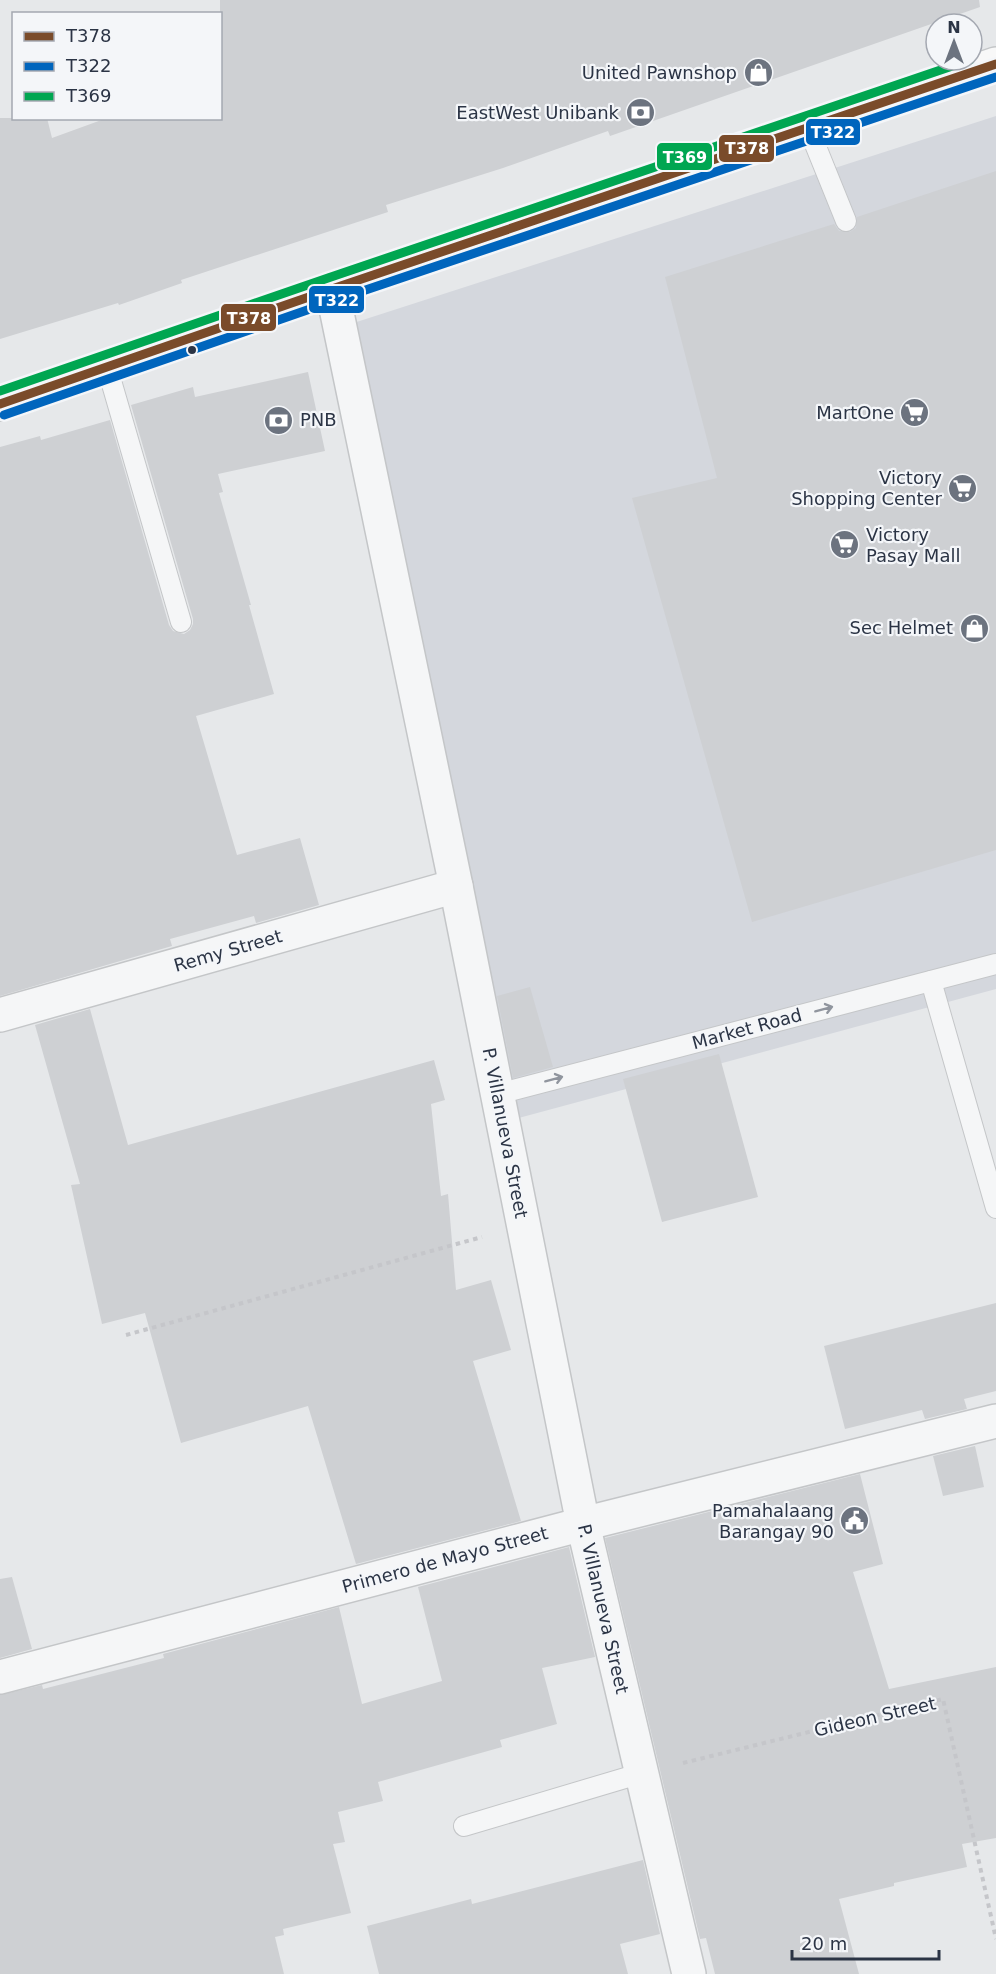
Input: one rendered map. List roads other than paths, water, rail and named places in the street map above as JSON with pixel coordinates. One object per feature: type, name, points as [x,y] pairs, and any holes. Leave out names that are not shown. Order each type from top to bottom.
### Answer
[{"type":"main road","points":[[0,404],[996,64]]},
{"type":"street","name":"P. Villanueva Street","points":[[332,289],[456,886],[583,1524],[689,1974]]},
{"type":"street","name":"Remy Street","points":[[0,1015],[456,886]]},
{"type":"street","name":"Primero de Mayo Street","points":[[0,1677],[583,1524],[996,1421]]},
{"type":"lane","points":[[808,127],[846,221]]},
{"type":"lane","points":[[107,368],[182,622]]},
{"type":"lane","name":"Market Road","points":[[498,1094],[996,964]]},
{"type":"lane","points":[[931,981],[996,1208]]},
{"type":"lane","points":[[464,1826],[642,1773]]},
{"type":"place","name":"United Pawnshop","points":[[758,73]]},
{"type":"place","name":"EastWest Unibank","points":[[640,113]]},
{"type":"place","name":"MartOne","points":[[915,413]]},
{"type":"place","name":"PNB","points":[[279,420]]},
{"type":"place","name":"Victory Shopping Center","points":[[963,488]]},
{"type":"place","name":"Victory Pasay Mall","points":[[845,545]]},
{"type":"place","name":"Sec Helmet","points":[[974,628]]},
{"type":"place","name":"Pamahalaang Barangay 90","points":[[855,1521]]}]
